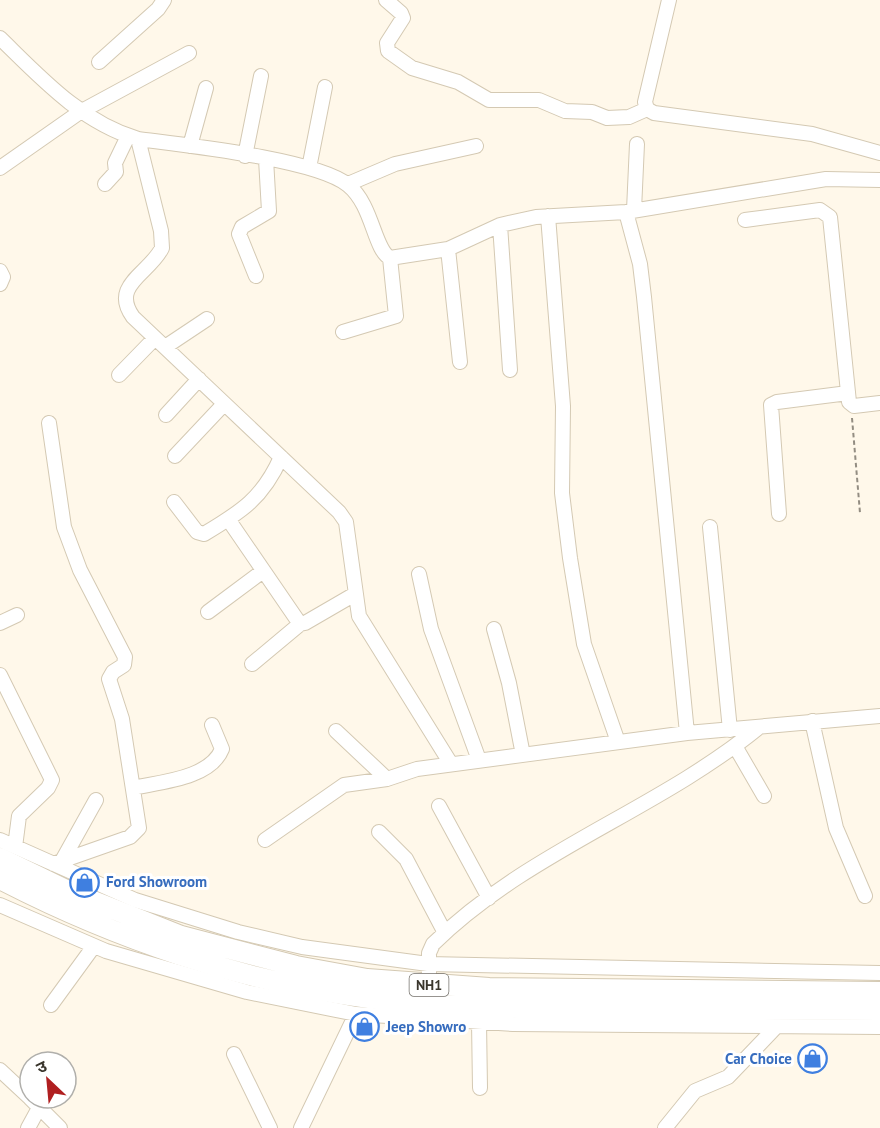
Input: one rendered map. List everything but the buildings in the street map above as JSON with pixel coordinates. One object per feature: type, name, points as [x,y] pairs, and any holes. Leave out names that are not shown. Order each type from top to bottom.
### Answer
[{"type":"highway","name":"NH1","points":[[7,852],[68,891],[181,936],[318,970],[367,979],[561,999],[880,1010]]},
{"type":"highway","name":"NH1","points":[[0,879],[109,929],[180,954],[270,979],[367,998],[426,1004],[880,992]]},
{"type":"street","points":[[99,62],[164,0]]},
{"type":"street","points":[[386,0],[403,18],[387,43],[388,51],[412,68],[458,82],[482,98],[539,100],[565,111],[592,112],[607,118],[629,117],[647,109]]},
{"type":"street","points":[[669,0],[645,102],[647,109],[654,113],[812,134],[880,153]]},
{"type":"street","points":[[0,38],[80,112],[133,137],[309,168],[330,174],[348,184],[366,207],[380,249],[390,258],[396,316],[343,332]]},
{"type":"street","points":[[0,168],[80,112],[189,53]]},
{"type":"street","points":[[244,156],[261,76]]},
{"type":"street","points":[[309,168],[325,87]]},
{"type":"street","points":[[190,146],[206,88]]},
{"type":"street","points":[[105,184],[116,172],[115,163],[133,137]]},
{"type":"street","points":[[133,137],[161,231],[162,248],[129,286],[124,296],[126,307],[133,317],[346,522],[350,532],[359,616],[451,764]]},
{"type":"street","points":[[637,144],[630,211],[644,297],[687,733]]},
{"type":"street","points":[[348,184],[395,164],[476,146]]},
{"type":"street","points":[[256,276],[239,234],[242,227],[269,211],[266,159]]},
{"type":"street","points":[[390,258],[447,249],[500,225],[548,216],[630,211],[826,179],[880,180]]},
{"type":"street","points":[[745,220],[820,210],[830,217],[849,399]]},
{"type":"street","points":[[548,216],[563,406],[562,494],[584,644],[618,742]]},
{"type":"street","points":[[500,225],[510,370]]},
{"type":"street","points":[[447,249],[460,362]]},
{"type":"street","points":[[0,271],[3,277],[0,284]]},
{"type":"street","points":[[119,375],[160,343],[207,319]]},
{"type":"street","points":[[166,415],[199,379]]},
{"type":"street","points":[[778,514],[771,405],[777,402],[849,399],[880,404]]},
{"type":"street","points":[[175,456],[224,404]]},
{"type":"street","points":[[49,423],[64,527],[80,570],[125,657],[126,662],[110,675],[109,679],[122,719],[139,821],[136,833],[58,863]]},
{"type":"street","points":[[174,502],[201,534],[249,505],[264,490],[281,457]]},
{"type":"street","points":[[228,519],[300,624]]},
{"type":"street","points":[[710,527],[730,730]]},
{"type":"street","points":[[208,612],[263,571]]},
{"type":"street","points":[[419,574],[431,629],[479,760]]},
{"type":"street","points":[[252,664],[300,624],[355,594]]},
{"type":"street","points":[[0,622],[17,615]]},
{"type":"street","points":[[494,629],[509,682],[523,756]]},
{"type":"street","points":[[0,675],[52,780],[48,788],[19,816],[7,852]]},
{"type":"street","points":[[265,840],[344,785],[387,779],[417,769],[687,733],[880,716]]},
{"type":"street","points":[[812,721],[836,828],[865,896]]},
{"type":"street","points":[[133,788],[195,772],[215,759],[222,749],[212,725]]},
{"type":"street","points":[[430,985],[428,964],[433,944],[489,898],[534,865],[685,779],[758,728]]},
{"type":"street","points":[[336,731],[387,779]]},
{"type":"street","points":[[735,746],[764,796]]},
{"type":"street","points":[[58,863],[96,800]]},
{"type":"street","points":[[439,806],[489,898]]},
{"type":"street","points":[[379,832],[406,859],[445,933]]},
{"type":"street","points":[[0,840],[7,852],[58,863],[135,900],[238,932],[302,947],[428,964],[880,973]]},
{"type":"street","points":[[0,905],[94,946],[246,992],[356,1014],[479,1022],[880,1027]]},
{"type":"street","points":[[51,1005],[94,946]]},
{"type":"street","points":[[301,1128],[356,1014]]},
{"type":"street","points":[[479,1022],[480,1088]]},
{"type":"street","points":[[665,1128],[695,1091],[728,1077],[776,1027]]},
{"type":"street","points":[[234,1054],[270,1128]]},
{"type":"street","points":[[0,1070],[18,1087]]},
{"type":"street","points":[[28,1128],[31,1110]]},
{"type":"street","points":[[42,1110],[60,1128]]},
{"type":"path","points":[[849,399],[860,513]]},
{"type":"place","name":"Ford Showroom","points":[[85,882]]},
{"type":"place","name":"Jeep Showro","points":[[365,1027]]},
{"type":"place","name":"Car Choice","points":[[813,1059]]}]
